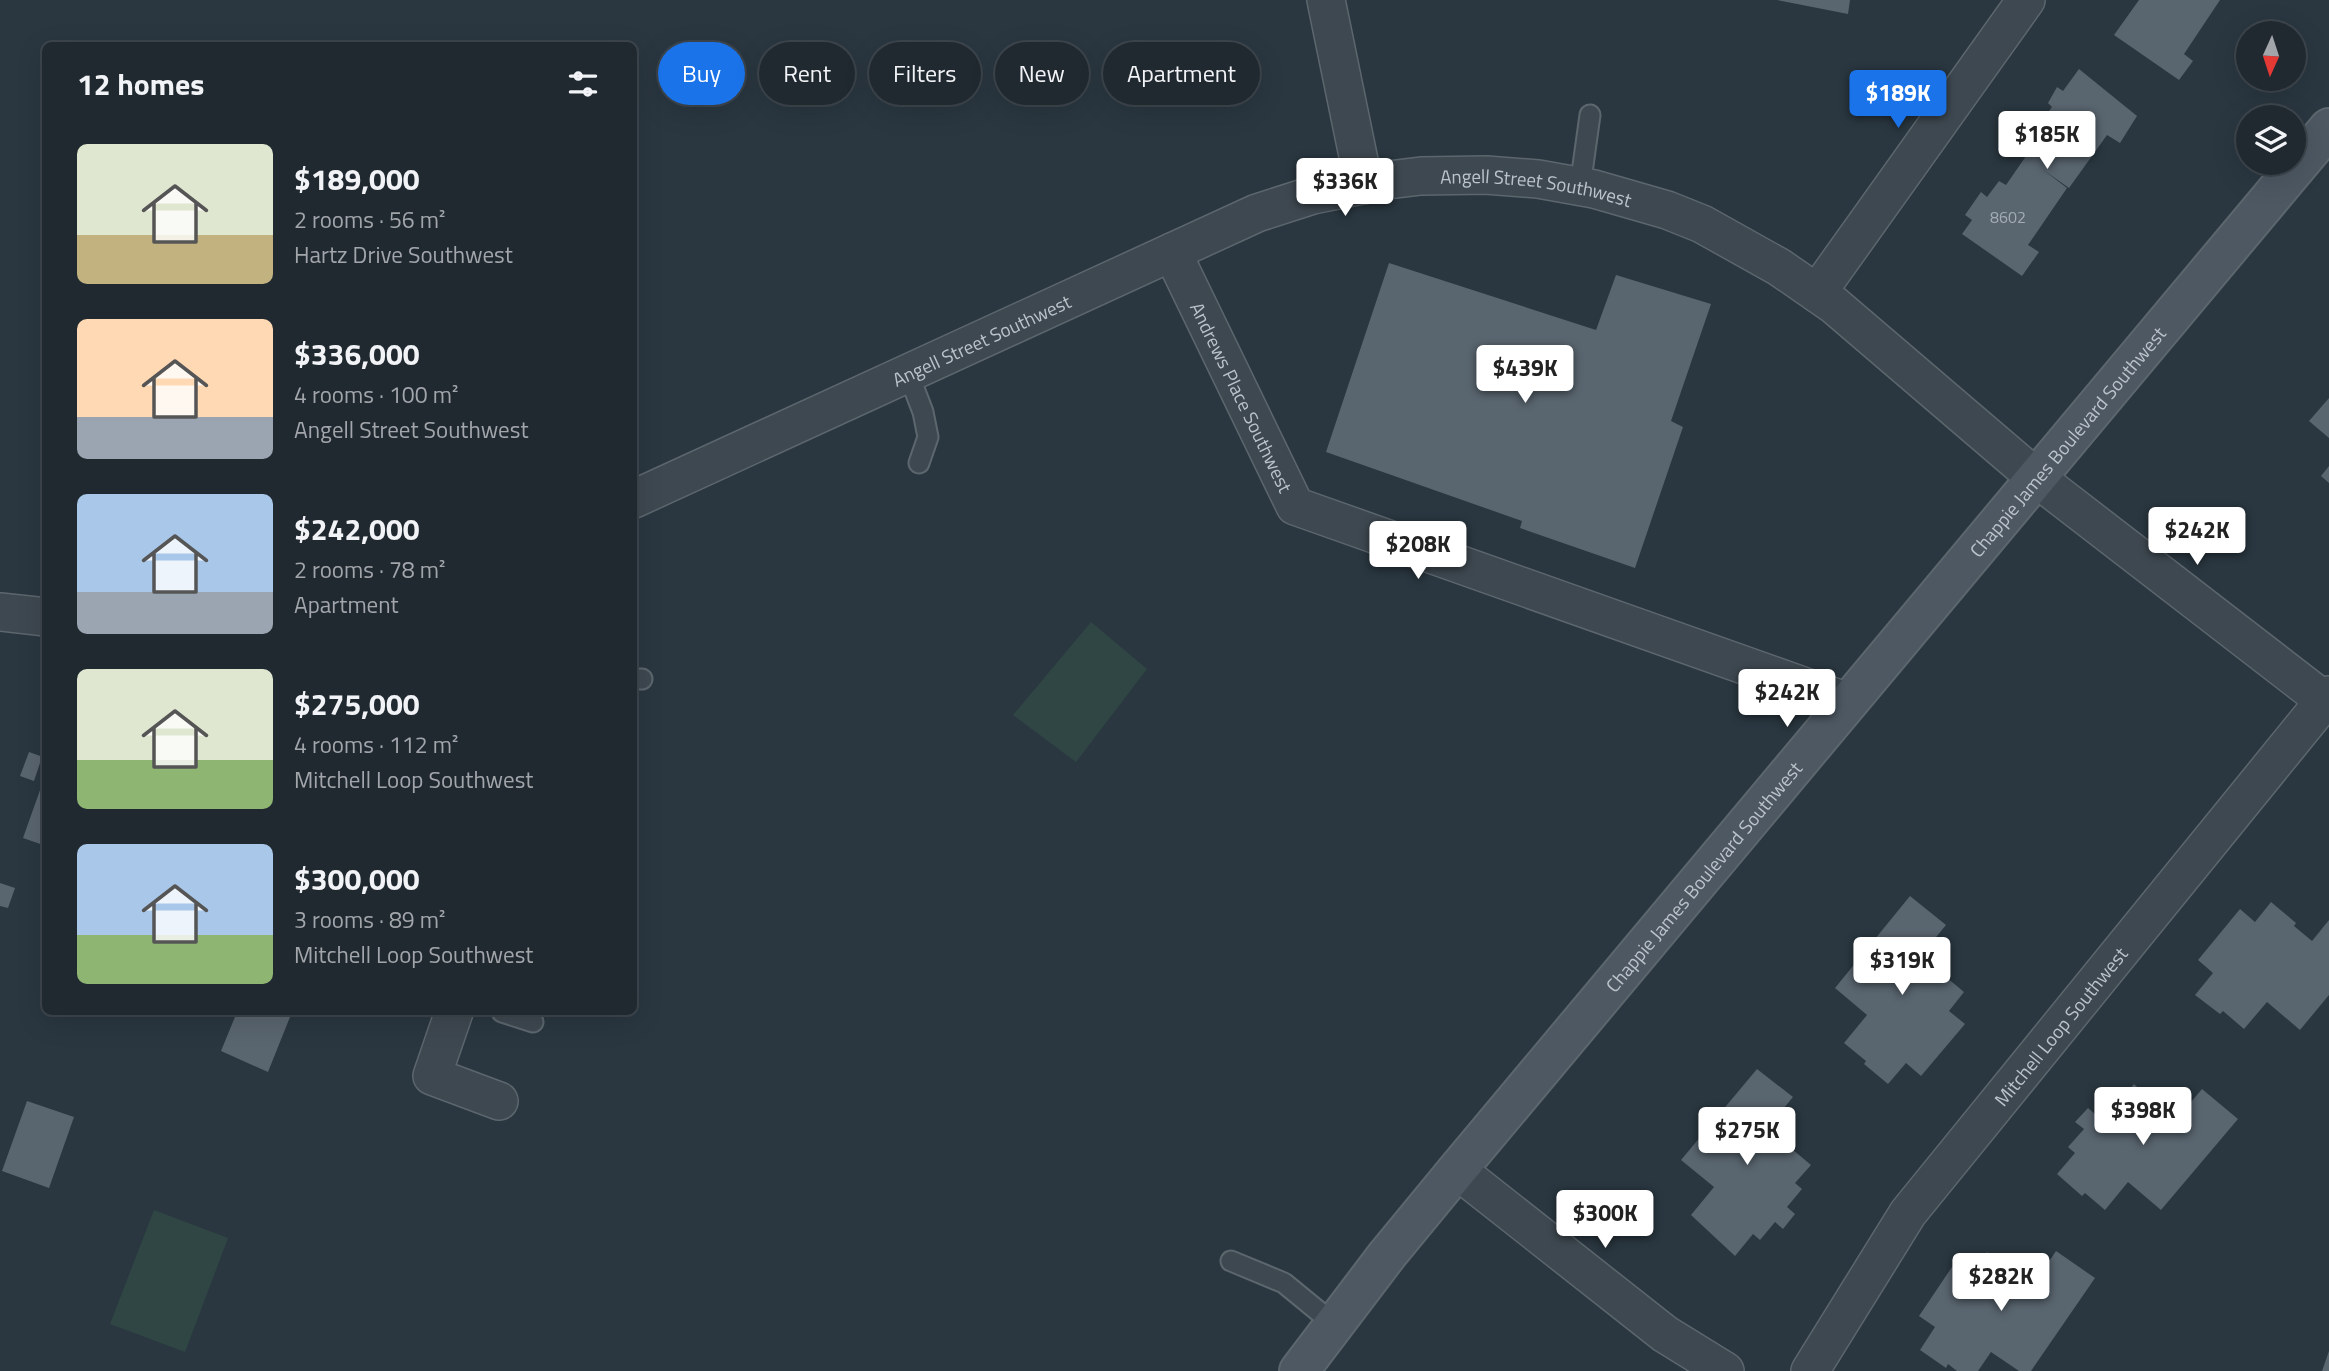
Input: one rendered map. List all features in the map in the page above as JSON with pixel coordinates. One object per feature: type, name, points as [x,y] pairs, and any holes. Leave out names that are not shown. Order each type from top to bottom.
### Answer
[{"type":"street","points":[[1326,0],[1364,185]]},
{"type":"street","points":[[1817,293],[2026,0]]},
{"type":"street","name":"Chappie James Boulevard Southwest","points":[[1299,1371],[1387,1255],[1457,1170],[2329,128]]},
{"type":"street","name":"Angell Street Southwest","points":[[637,498],[1171,252],[1285,203],[1364,185],[1420,176],[1486,174],[1538,179],[1630,199],[1702,225],[1779,267],[1851,319],[2035,477],[2327,700]]},
{"type":"street","name":"Andrews Place Southwest","points":[[1171,252],[1295,506],[1848,702]]},
{"type":"street","points":[[0,612],[42,617]]},
{"type":"street","name":"Mitchell Loop Southwest","points":[[1810,1371],[1908,1213],[2327,700]]},
{"type":"street","points":[[453,1015],[432,1076],[499,1101]]},
{"type":"street","points":[[1457,1170],[1665,1334],[1725,1371]]},
{"type":"lane","points":[[1580,187],[1590,115]]},
{"type":"lane","points":[[908,373],[923,412],[928,437],[919,463]]},
{"type":"lane","points":[[511,1015],[533,1022]]},
{"type":"lane","points":[[1231,1261],[1284,1283],[1334,1324]]},
{"type":"green space","points":[[1091,622],[1147,669],[1076,762],[1013,715]]},
{"type":"green space","points":[[154,1210],[228,1238],[185,1352],[110,1324]]},
{"type":"building","points":[[1777,0],[1850,0],[1848,14]]},
{"type":"building","points":[[2139,0],[2220,0],[2184,54],[2193,61],[2179,80],[2114,35]]},
{"type":"building","points":[[2079,69],[2137,116],[2120,143],[2107,135],[2069,188],[2042,169],[2067,188],[2028,245],[2039,252],[2022,276],[1962,234],[1972,220],[1965,215],[1981,192],[1987,197],[1999,181],[2006,185],[2044,130],[2038,126],[2052,107],[2048,103],[2057,87],[2063,91]]},
{"type":"building","points":[[1389,263],[1596,330],[1616,275],[1711,304],[1671,421],[1683,427],[1635,568],[1520,528],[1522,521],[1326,452]]},
{"type":"building","points":[[2329,398],[2329,438],[2309,421]]},
{"type":"building","points":[[2329,466],[2329,483],[2321,476]]},
{"type":"building","points":[[29,752],[42,757],[42,764],[40,763],[34,781],[20,776]]},
{"type":"building","points":[[42,784],[42,845],[23,838]]},
{"type":"building","points":[[0,883],[15,888],[8,908],[0,906]]},
{"type":"building","points":[[1910,896],[1946,925],[1918,959],[1937,975],[1940,972],[1964,992],[1949,1011],[1965,1024],[1921,1076],[1906,1063],[1888,1084],[1844,1043],[1867,1015],[1835,988]]},
{"type":"building","points":[[2271,902],[2312,941],[2329,920],[2329,995],[2300,1030],[2267,1002],[2244,1029],[2223,1011],[2220,1014],[2195,995],[2213,973],[2198,960],[2240,909],[2255,922]]},
{"type":"building","points":[[236,1015],[291,1015],[268,1072],[221,1051]]},
{"type":"building","points":[[1757,1069],[1793,1097],[1765,1131],[1811,1165],[1795,1183],[1802,1189],[1787,1207],[1795,1214],[1783,1229],[1775,1222],[1760,1240],[1753,1234],[1735,1256],[1691,1215],[1714,1187],[1681,1160]]},
{"type":"building","points":[[2134,1084],[2174,1122],[2202,1089],[2238,1119],[2161,1210],[2128,1182],[2105,1210],[2085,1193],[2082,1196],[2057,1174],[2075,1153],[2068,1147],[2084,1129],[2075,1122],[2088,1108],[2096,1115],[2112,1096],[2118,1102]]},
{"type":"building","points":[[27,1101],[74,1117],[49,1188],[2,1171]]},
{"type":"building","points":[[2056,1251],[2095,1278],[2031,1371],[2019,1371],[1991,1352],[1978,1371],[1957,1371],[1948,1364],[1946,1368],[1920,1350],[1935,1327],[1919,1316],[1956,1261],[1973,1272],[1987,1252],[2032,1287]]},
{"type":"building","points":[[2329,1351],[2329,1371],[2322,1371]]}]
